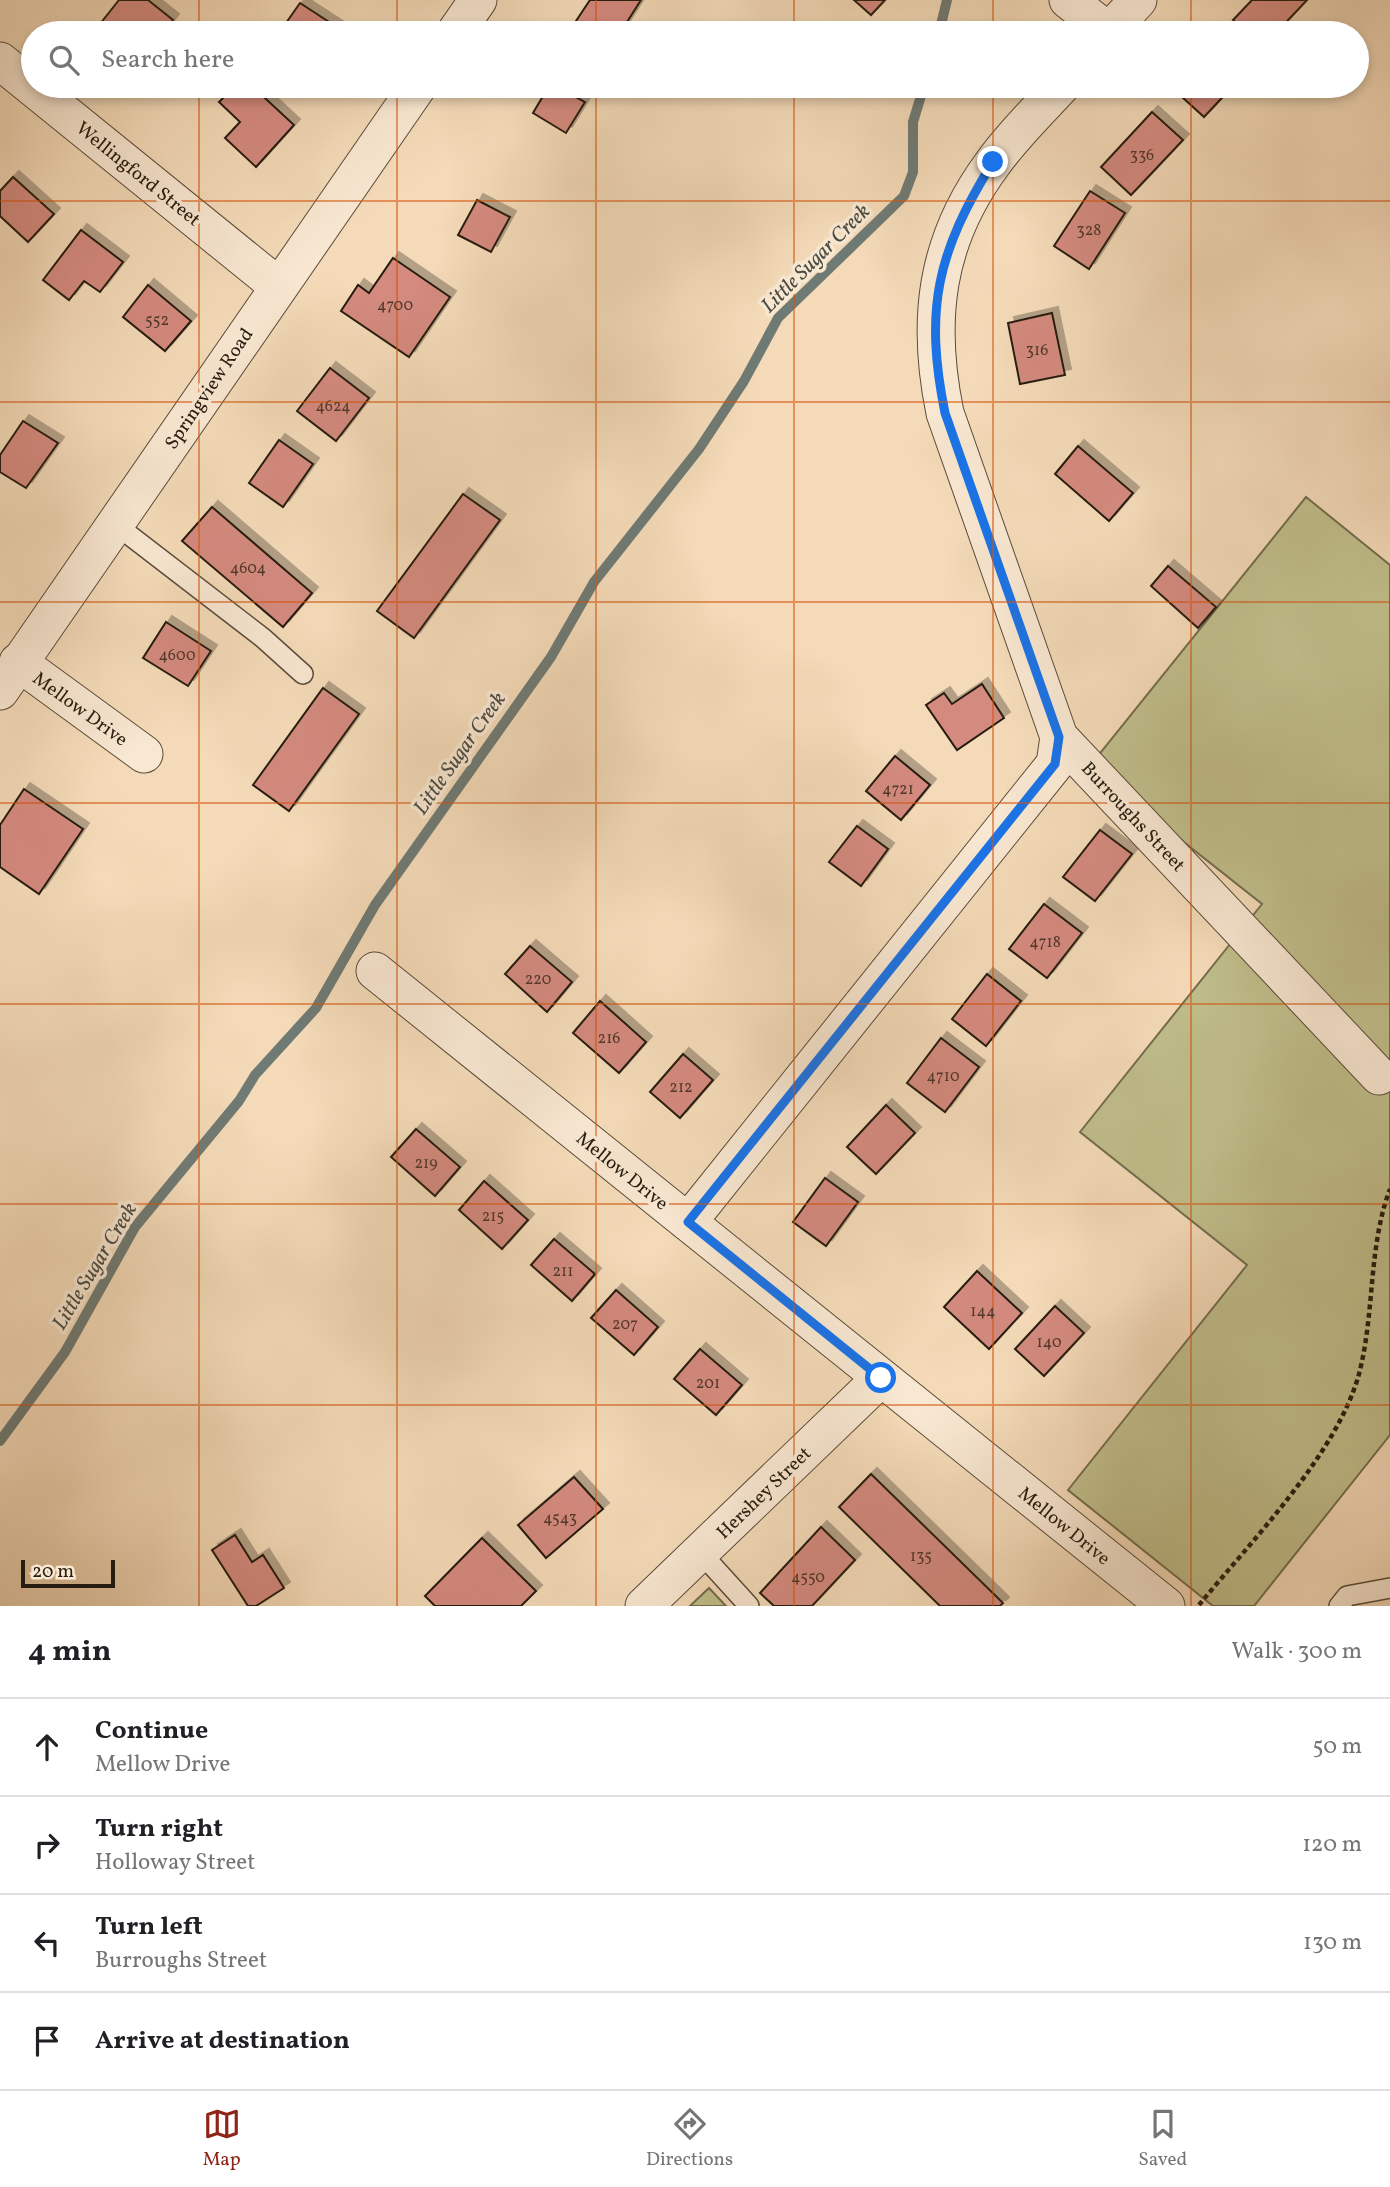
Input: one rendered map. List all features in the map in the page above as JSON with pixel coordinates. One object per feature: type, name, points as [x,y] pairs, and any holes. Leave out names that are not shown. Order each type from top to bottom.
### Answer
[{"type":"street","points":[[463,21],[478,0]]},
{"type":"street","points":[[1068,0],[1093,21]]},
{"type":"street","points":[[1119,21],[1138,0]]},
{"type":"street","name":"Wellingford Street","points":[[0,61],[21,78]]},
{"type":"street","name":"Wellingford Street","points":[[46,98],[278,286]]},
{"type":"street","name":"Springview Road","points":[[9,677],[410,98]]},
{"type":"street","name":"Burroughs Street","points":[[1050,98],[993,162],[966,205],[947,251],[934,320],[935,367],[945,413],[1059,737],[1379,1076]]},
{"type":"street","name":"Mellow Drive","points":[[9,677],[144,754]]},
{"type":"street","points":[[688,1222],[1055,764],[1059,737]]},
{"type":"street","name":"Mellow Drive","points":[[375,971],[1166,1606]]},
{"type":"street","name":"Hershey Street","points":[[644,1606],[881,1378]]},
{"type":"lane","points":[[115,524],[263,638],[303,674]]},
{"type":"lane","points":[[700,1552],[749,1606]]},
{"type":"lane","points":[[1339,1606],[1347,1596],[1390,1588]]},
{"type":"path","points":[[1199,1606],[1314,1463],[1350,1402],[1365,1347],[1380,1223],[1390,1189]]},
{"type":"shaded area","points":[[1306,497],[1390,565],[1390,1435],[1254,1606],[1213,1606],[1068,1490],[1247,1265],[1080,1132],[1262,904],[1089,767]]},
{"type":"shaded area","points":[[709,1588],[726,1606],[690,1606]]},
{"type":"building","points":[[119,0],[148,0],[173,20],[172,21],[102,21]]},
{"type":"building","points":[[590,0],[641,0],[628,21],[576,21]]},
{"type":"building","points":[[854,0],[885,0],[871,15]]},
{"type":"building","points":[[1252,0],[1307,0],[1287,21],[1233,20]]},
{"type":"building","points":[[300,3],[328,21],[287,21]]},
{"type":"building","points":[[223,98],[265,98],[294,125],[256,167],[225,138],[240,122],[219,102]]},
{"type":"building","points":[[542,98],[578,98],[585,102],[566,133],[533,113]]},
{"type":"building","points":[[1183,98],[1222,98],[1204,117]]},
{"type":"building","points":[[1152,112],[1183,140],[1131,195],[1101,167]]},
{"type":"building","points":[[13,177],[54,214],[28,242],[0,216],[0,191]]},
{"type":"building","points":[[1090,191],[1125,213],[1089,269],[1054,246]]},
{"type":"building","points":[[477,200],[510,217],[491,252],[458,235]]},
{"type":"building","points":[[81,230],[123,262],[100,292],[84,281],[69,300],[43,280]]},
{"type":"building","points":[[393,258],[450,297],[409,357],[341,311],[358,285],[369,293]]},
{"type":"building","points":[[148,285],[191,321],[165,351],[123,317]]},
{"type":"building","points":[[1052,313],[1065,375],[1020,384],[1008,323]]},
{"type":"building","points":[[330,368],[369,398],[336,441],[297,411]]},
{"type":"building","points":[[23,421],[58,443],[26,488],[0,472],[0,455]]},
{"type":"building","points":[[279,440],[313,464],[283,507],[249,483]]},
{"type":"building","points":[[1078,446],[1133,493],[1109,521],[1055,474]]},
{"type":"building","points":[[463,494],[500,520],[414,638],[377,611]]},
{"type":"building","points":[[212,507],[312,593],[283,627],[182,541]]},
{"type":"building","points":[[1168,566],[1216,607],[1198,628],[1151,586]]},
{"type":"building","points":[[166,622],[211,651],[188,686],[143,658]]},
{"type":"building","points":[[982,684],[1004,718],[957,750],[926,705],[944,693],[952,704]]},
{"type":"building","points":[[323,688],[359,714],[289,811],[253,785]]},
{"type":"building","points":[[895,756],[930,785],[901,820],[866,791]]},
{"type":"building","points":[[24,789],[83,829],[39,894],[0,867],[0,825]]},
{"type":"building","points":[[857,826],[888,849],[861,886],[829,862]]},
{"type":"building","points":[[1100,830],[1132,854],[1095,901],[1063,877]]},
{"type":"building","points":[[1044,904],[1082,933],[1047,978],[1009,949]]},
{"type":"building","points":[[530,946],[572,982],[547,1012],[505,974]]},
{"type":"building","points":[[987,974],[1021,1001],[986,1046],[952,1019]]},
{"type":"building","points":[[600,1001],[646,1042],[619,1073],[573,1033]]},
{"type":"building","points":[[941,1038],[979,1067],[945,1112],[907,1083]]},
{"type":"building","points":[[683,1054],[713,1080],[680,1118],[650,1092]]},
{"type":"building","points":[[886,1105],[915,1133],[876,1174],[847,1147]]},
{"type":"building","points":[[416,1129],[460,1167],[435,1196],[391,1157]]},
{"type":"building","points":[[825,1178],[858,1202],[826,1246],[793,1222]]},
{"type":"building","points":[[484,1181],[528,1220],[502,1249],[459,1210]]},
{"type":"building","points":[[554,1239],[595,1274],[572,1301],[531,1265]]},
{"type":"building","points":[[977,1271],[1022,1313],[989,1349],[944,1307]]},
{"type":"building","points":[[616,1290],[658,1327],[634,1355],[591,1318]]},
{"type":"building","points":[[1055,1306],[1084,1333],[1044,1376],[1015,1349]]},
{"type":"building","points":[[700,1349],[742,1385],[716,1415],[674,1379]]},
{"type":"building","points":[[871,1474],[1003,1603],[1000,1606],[940,1606],[839,1507]]},
{"type":"building","points":[[574,1477],[603,1509],[546,1558],[518,1525]]},
{"type":"building","points":[[821,1527],[855,1560],[812,1606],[774,1606],[760,1593]]},
{"type":"building","points":[[235,1535],[252,1562],[263,1555],[284,1588],[256,1606],[248,1606],[212,1550]]},
{"type":"building","points":[[482,1538],[536,1591],[521,1606],[435,1606],[425,1596]]},
{"type":"waterway","name":"Little Sugar Creek","points":[[942,21],[947,0]]},
{"type":"waterway","name":"Little Sugar Creek","points":[[0,1441],[65,1352],[135,1227],[239,1101],[255,1075],[316,1008],[375,905],[551,657],[594,582],[699,449],[744,381],[778,318],[904,196],[913,172],[913,122],[920,98]]},
{"type":"route","points":[[881,1378],[688,1222],[1055,764],[1059,737],[945,413],[935,367],[936,296],[947,251],[966,205],[993,162]]}]
